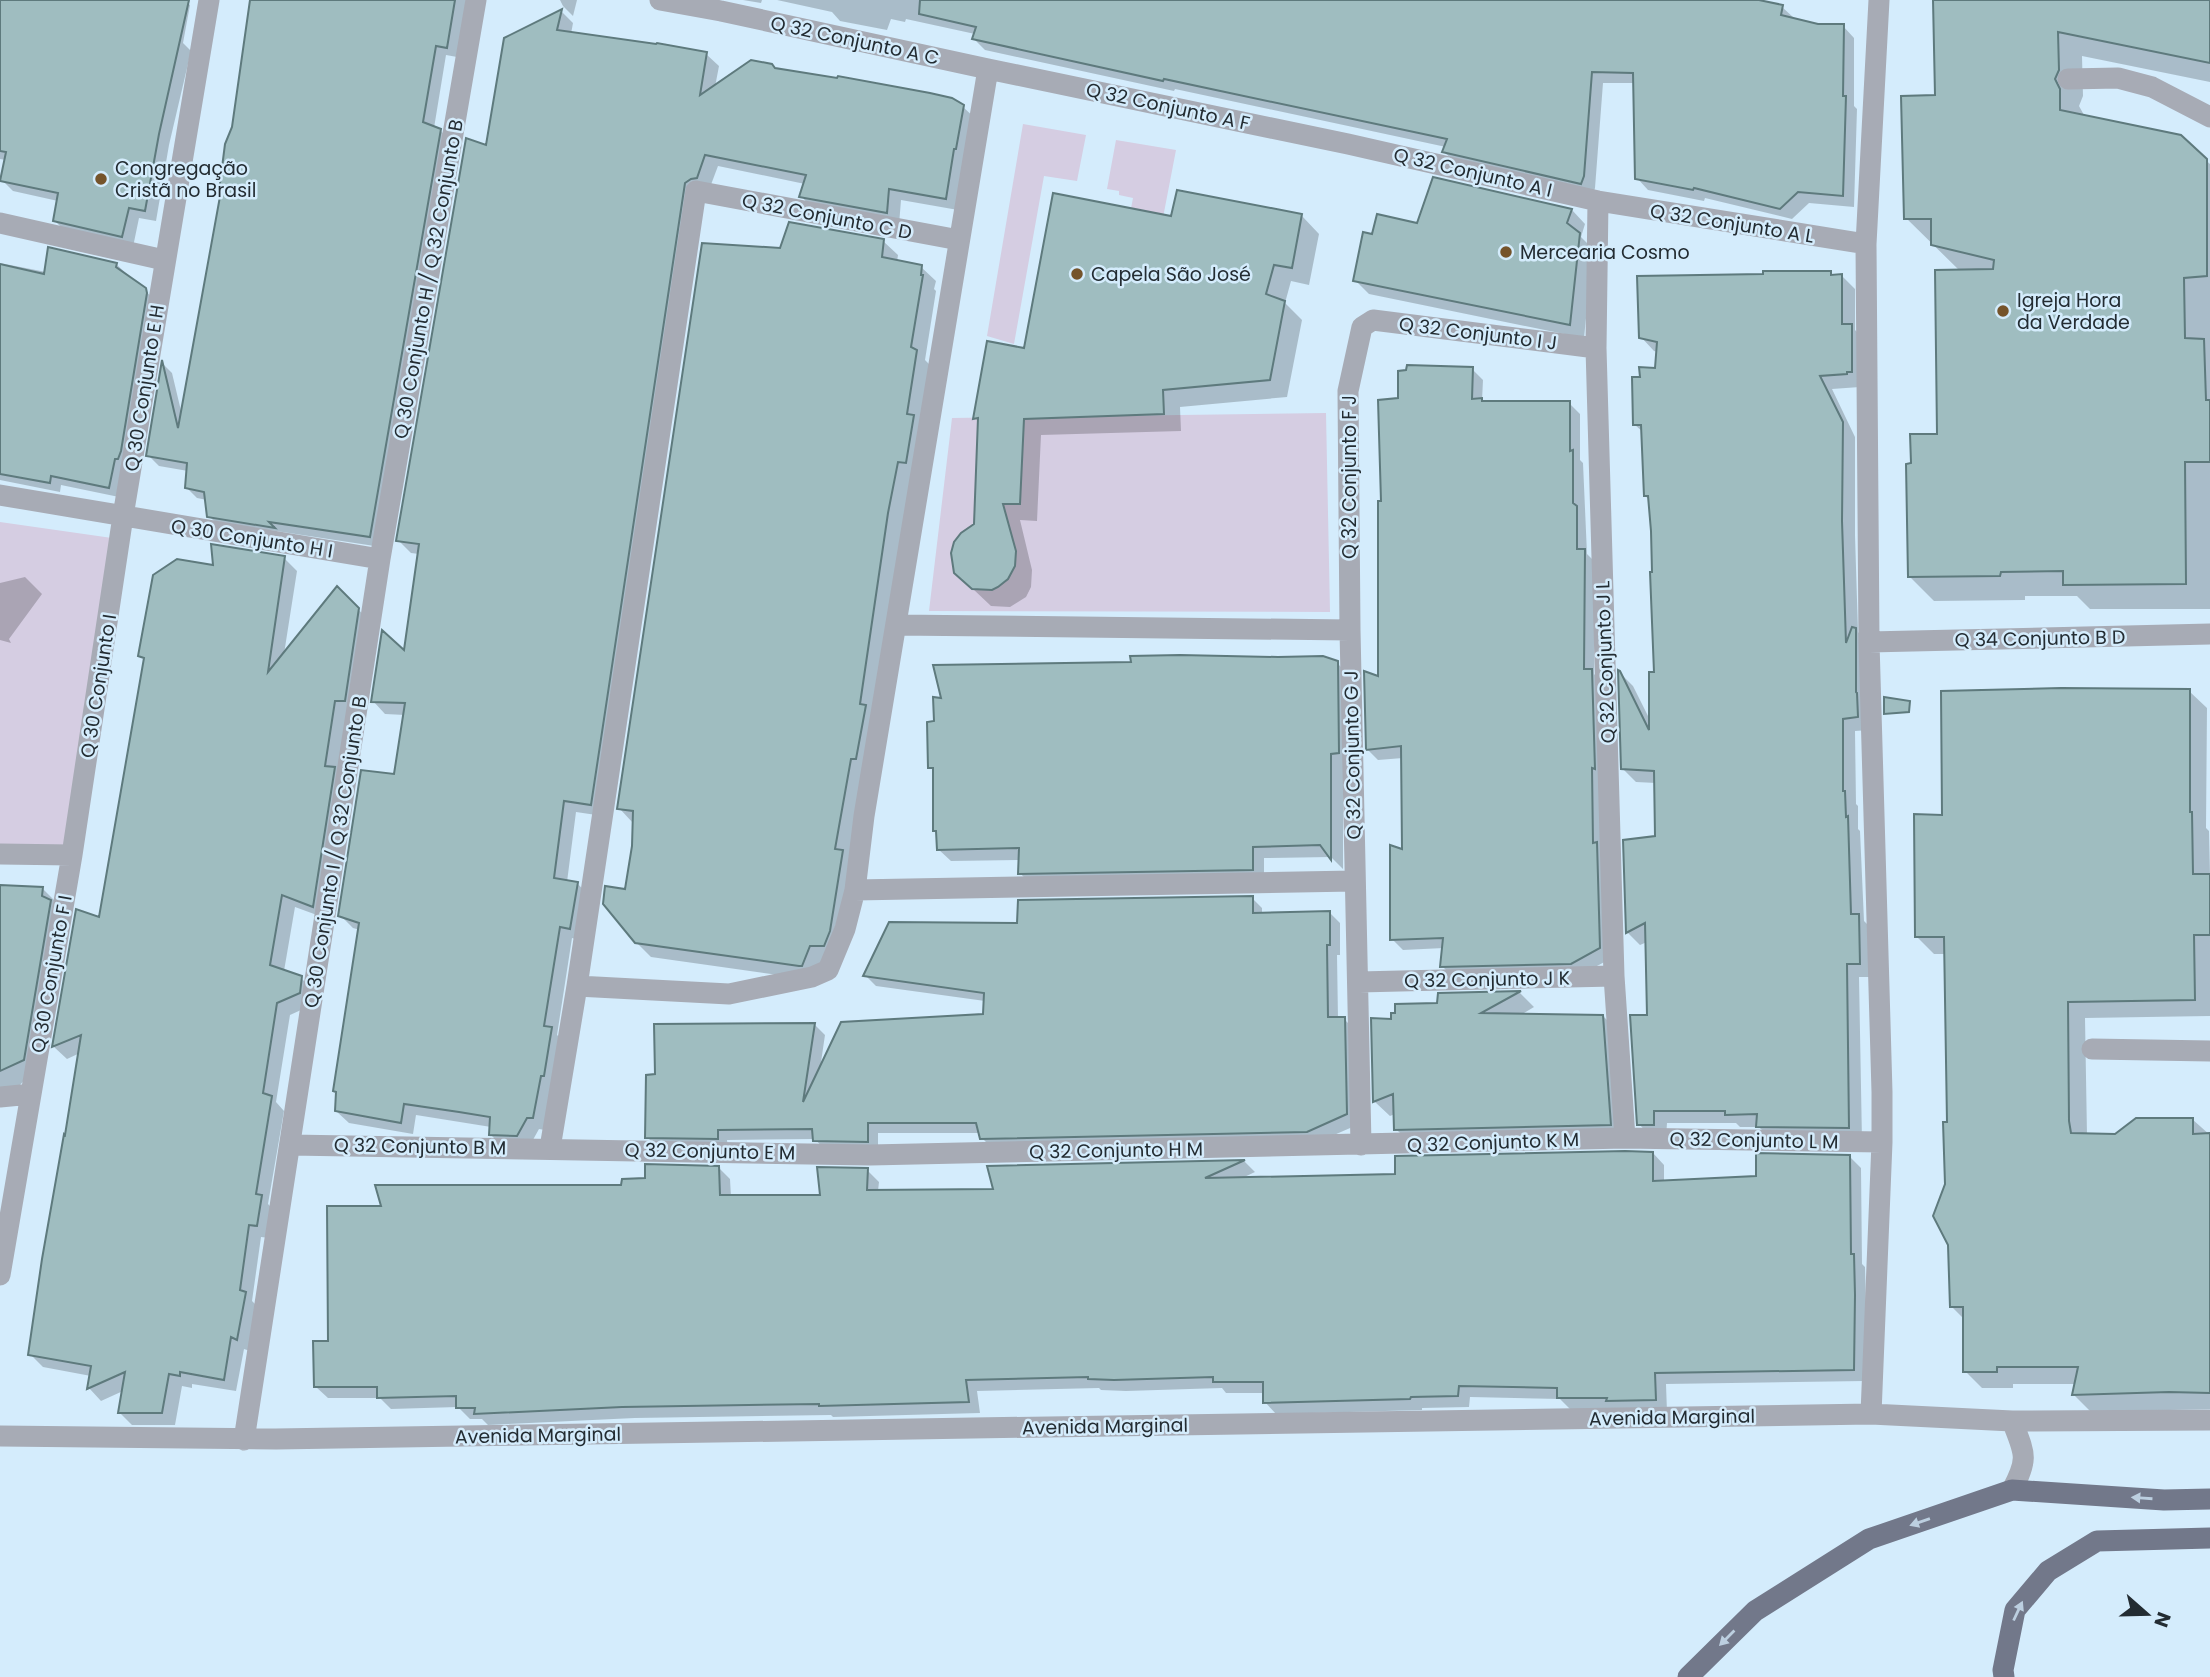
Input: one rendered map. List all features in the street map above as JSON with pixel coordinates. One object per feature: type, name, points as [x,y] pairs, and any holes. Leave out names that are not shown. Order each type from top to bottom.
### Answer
[{"type":"main road","points":[[1688,1677],[1755,1611],[1869,1539],[2012,1490],[2164,1500],[2210,1499]]},
{"type":"main road","points":[[2004,1677],[2003,1670],[2015,1609],[2048,1571],[2097,1541],[2210,1538]]},
{"type":"street","name":"Q 30 Conjunto E H","points":[[123,516],[209,0]]},
{"type":"street","name":"Q 30 Conjunto H / Q 32 Conjunto B","points":[[380,559],[476,0]]},
{"type":"street","name":"Q 32 Conjunto A C","points":[[660,0],[988,69]]},
{"type":"street","points":[[1871,1414],[1882,1142],[1869,642],[1866,244],[1880,0]]},
{"type":"street","points":[[550,1148],[576,986],[729,994],[812,977],[828,970],[845,929],[855,890],[864,816],[988,69]]},
{"type":"street","name":"Q 32 Conjunto A F","points":[[988,69],[1348,144]]},
{"type":"street","points":[[2068,79],[2118,78],[2141,84],[2210,117]]},
{"type":"street","name":"Q 32 Conjunto A I","points":[[1348,144],[1598,201]]},
{"type":"street","name":"Q 32 Conjunto C D","points":[[576,986],[696,191],[959,240]]},
{"type":"street","name":"Q 32 Conjunto A L","points":[[1598,201],[1866,244]]},
{"type":"street","name":"Q 32 Conjunto J L","points":[[1598,201],[1596,348],[1614,976],[1625,1138]]},
{"type":"street","points":[[0,223],[164,260]]},
{"type":"street","name":"Q 32 Conjunto I J","points":[[1362,327],[1374,320],[1596,348]]},
{"type":"street","name":"Q 32 Conjunto F J","points":[[1350,630],[1348,391],[1362,327]]},
{"type":"street","name":"Q 30 Conjunto H I","points":[[0,495],[380,559]]},
{"type":"street","name":"Q 30 Conjunto I","points":[[72,855],[123,516]]},
{"type":"street","name":"Q 30 Conjunto I / Q 32 Conjunto B","points":[[244,1440],[380,559]]},
{"type":"street","points":[[896,625],[1350,630]]},
{"type":"street","name":"Q 32 Conjunto G J","points":[[1350,630],[1361,1145]]},
{"type":"street","name":"Q 34 Conjunto B D","points":[[1869,642],[2210,634]]},
{"type":"street","points":[[0,854],[72,855]]},
{"type":"street","name":"Q 30 Conjunto F I","points":[[0,1275],[72,855]]},
{"type":"street","points":[[855,890],[1354,881]]},
{"type":"street","name":"Q 32 Conjunto J K","points":[[1359,982],[1614,976]]},
{"type":"street","points":[[2092,1049],[2210,1051]]},
{"type":"street","points":[[0,1097],[31,1094]]},
{"type":"street","name":"Q 32 Conjunto L M","points":[[1625,1138],[1882,1142]]},
{"type":"street","name":"Q 32 Conjunto K M","points":[[1361,1145],[1625,1138]]},
{"type":"street","name":"Q 32 Conjunto B M","points":[[291,1144],[550,1148]]},
{"type":"street","name":"Q 32 Conjunto H M","points":[[870,1155],[1361,1145]]},
{"type":"street","name":"Q 32 Conjunto E M","points":[[550,1148],[870,1155]]},
{"type":"street","name":"Avenida Marginal","points":[[0,1436],[244,1440],[1871,1414],[2012,1421],[2210,1420]]},
{"type":"street","points":[[2012,1421],[2023,1448],[2024,1468],[2012,1490]]},
{"type":"shaded area","points":[[1023,124],[1086,135],[1077,181],[1044,176],[1014,344],[987,336]]},
{"type":"shaded area","points":[[1116,140],[1176,150],[1146,306],[1102,360],[1133,198],[1107,189]]},
{"type":"shaded area","points":[[1326,413],[1330,612],[929,611],[952,418]]},
{"type":"shaded area","points":[[0,522],[112,538],[64,859],[0,856]]},
{"type":"building","points":[[0,0],[189,0],[145,211],[129,208],[122,237],[53,221],[58,193],[0,181],[6,152],[0,151]]},
{"type":"building","points":[[250,0],[455,0],[447,48],[436,46],[423,122],[441,129],[370,537],[269,522],[275,528],[207,517],[204,492],[185,488],[187,463],[146,456],[162,360],[178,428],[221,191],[225,144],[232,127]]},
{"type":"building","points":[[920,0],[1759,0],[1783,5],[1781,15],[1818,24],[1844,24],[1843,96],[1846,96],[1843,196],[1798,192],[1780,209],[1694,188],[1693,190],[1635,179],[1633,73],[1592,72],[1584,176],[1581,184],[1442,152],[1447,139],[972,39],[976,27],[919,14]]},
{"type":"building","points":[[1933,0],[2210,0],[2210,63],[2058,32],[2059,70],[2055,79],[2060,89],[2060,110],[2181,135],[2207,159],[2207,276],[2184,278],[2185,338],[2204,339],[2206,400],[2210,400],[2210,462],[2185,462],[2186,584],[2063,585],[2063,571],[2001,572],[2000,576],[1908,577],[1906,464],[1911,463],[1910,434],[1937,434],[1935,270],[1993,269],[1994,260],[1931,245],[1931,219],[1904,219],[1901,96],[1935,95]]},
{"type":"building","points":[[562,9],[557,30],[707,52],[700,95],[751,60],[772,64],[775,68],[837,78],[838,76],[930,93],[952,98],[964,105],[946,199],[889,189],[887,213],[799,197],[806,175],[705,155],[697,178],[685,183],[591,805],[564,801],[554,878],[578,882],[570,929],[560,927],[544,1026],[552,1027],[544,1076],[541,1076],[533,1118],[527,1118],[517,1136],[489,1135],[490,1117],[459,1112],[404,1104],[401,1123],[335,1111],[336,1092],[333,1091],[359,923],[338,916],[361,770],[394,774],[405,703],[371,702],[382,630],[404,650],[419,544],[396,541],[466,138],[486,145],[504,38]]},
{"type":"building","points":[[1433,177],[1572,209],[1567,223],[1580,233],[1570,325],[1353,281],[1363,232],[1372,234],[1377,214],[1417,223]]},
{"type":"building","points":[[1177,190],[1302,214],[1292,268],[1274,265],[1266,294],[1285,301],[1270,380],[1163,390],[1164,414],[1024,419],[1020,504],[1003,504],[1016,551],[1015,566],[1008,579],[998,587],[992,590],[972,589],[954,573],[951,553],[954,542],[961,533],[974,524],[978,418],[973,419],[987,341],[1024,348],[1053,193],[1171,216]]},
{"type":"building","points":[[789,222],[884,239],[882,257],[922,265],[923,275],[911,347],[917,350],[907,414],[914,415],[906,463],[898,462],[888,513],[860,704],[866,705],[856,759],[851,759],[835,849],[843,850],[830,931],[824,946],[810,946],[802,966],[635,943],[603,904],[605,886],[625,889],[632,846],[633,811],[617,809],[702,243],[780,248]]},
{"type":"building","points":[[48,247],[117,263],[116,267],[146,288],[121,451],[118,459],[115,459],[109,488],[51,476],[50,483],[0,474],[0,264],[44,274]]},
{"type":"building","points":[[1763,271],[1831,271],[1831,275],[1842,274],[1842,324],[1852,324],[1852,372],[1820,376],[1843,422],[1842,521],[1846,643],[1852,627],[1856,628],[1858,717],[1843,719],[1843,791],[1846,817],[1848,816],[1851,914],[1859,914],[1860,964],[1847,964],[1849,1128],[1756,1127],[1757,1114],[1725,1115],[1725,1111],[1654,1111],[1654,1125],[1637,1125],[1630,1015],[1647,1015],[1645,923],[1626,933],[1623,840],[1655,836],[1654,771],[1621,769],[1618,670],[1649,730],[1649,672],[1654,672],[1651,531],[1648,496],[1644,496],[1641,425],[1633,425],[1632,377],[1640,377],[1639,367],[1655,368],[1657,342],[1639,338],[1637,276],[1763,274]]},
{"type":"building","points":[[1407,365],[1473,367],[1472,399],[1570,401],[1570,451],[1573,450],[1573,503],[1577,506],[1577,549],[1585,549],[1584,669],[1592,669],[1595,769],[1592,768],[1593,843],[1597,842],[1600,948],[1571,964],[1440,967],[1443,938],[1390,940],[1390,845],[1402,849],[1401,746],[1366,750],[1364,671],[1378,676],[1378,501],[1381,501],[1378,400],[1398,398],[1398,371],[1406,370]]},
{"type":"building","points":[[211,544],[285,556],[268,672],[337,586],[359,608],[345,701],[335,701],[325,766],[335,767],[313,907],[282,895],[270,965],[302,976],[300,993],[277,1003],[263,1093],[272,1096],[256,1194],[262,1195],[257,1226],[249,1225],[240,1290],[246,1292],[237,1340],[231,1337],[224,1380],[180,1372],[180,1376],[169,1374],[162,1413],[118,1413],[125,1372],[87,1389],[91,1366],[28,1355],[81,1035],[52,1047],[76,909],[99,917],[144,658],[138,656],[153,575],[177,559],[213,565]]},
{"type":"building","points":[[1130,656],[1323,656],[1338,661],[1339,753],[1331,754],[1331,860],[1320,845],[1253,847],[1253,870],[1018,874],[1019,848],[937,850],[936,831],[933,831],[933,768],[928,768],[927,722],[934,721],[933,697],[941,698],[933,665],[1131,662]]},
{"type":"building","points":[[2190,689],[2193,874],[2210,874],[2210,935],[2194,935],[2195,1000],[2068,1002],[2069,1121],[2071,1133],[2115,1134],[2136,1118],[2193,1118],[2193,1134],[2210,1133],[2210,1393],[2072,1395],[2078,1367],[1997,1367],[1997,1372],[1963,1372],[1963,1307],[1950,1307],[1948,1245],[1933,1216],[1945,1184],[1943,1122],[1947,1122],[1944,937],[1915,937],[1914,814],[1942,815],[1941,691]]},
{"type":"building","points":[[1884,697],[1910,701],[1909,712],[1884,714]]},
{"type":"building","points":[[0,885],[43,887],[42,896],[51,900],[24,1060],[0,1071]]},
{"type":"building","points":[[1253,896],[1253,913],[1330,911],[1330,945],[1327,945],[1328,1017],[1345,1017],[1347,1114],[1307,1132],[980,1139],[976,1123],[868,1123],[868,1142],[813,1141],[812,1129],[718,1130],[718,1139],[645,1138],[646,1075],[655,1074],[654,1024],[815,1023],[803,1102],[841,1022],[983,1014],[984,993],[863,976],[889,922],[1017,923],[1018,900]]},
{"type":"building","points":[[1521,991],[1481,1013],[1603,1015],[1611,1125],[1394,1130],[1393,1094],[1373,1102],[1371,1018],[1391,1019],[1391,1013],[1395,1013],[1395,1004],[1437,1003],[1438,993]]},
{"type":"building","points":[[1653,1152],[1653,1181],[1756,1176],[1756,1153],[1850,1155],[1851,1254],[1854,1254],[1855,1295],[1854,1370],[1655,1373],[1656,1400],[1557,1398],[1557,1388],[1459,1386],[1458,1396],[1263,1403],[1263,1382],[1213,1382],[1213,1377],[1114,1380],[1088,1377],[966,1380],[969,1402],[622,1407],[474,1414],[475,1408],[456,1408],[456,1396],[377,1398],[377,1387],[314,1387],[313,1341],[328,1341],[327,1206],[381,1206],[375,1185],[621,1185],[622,1179],[645,1178],[645,1164],[719,1166],[720,1195],[820,1195],[817,1167],[868,1168],[867,1190],[993,1189],[987,1166],[1245,1160],[1205,1178],[1395,1174],[1395,1156]]},
{"type":"place","name":"Congregação Cristã no Brasil","points":[[101,179]]},
{"type":"place","name":"Mercearia Cosmo","points":[[1506,252]]},
{"type":"place","name":"Capela São José","points":[[1077,274]]},
{"type":"place","name":"Igreja Hora da Verdade","points":[[2003,311]]}]
